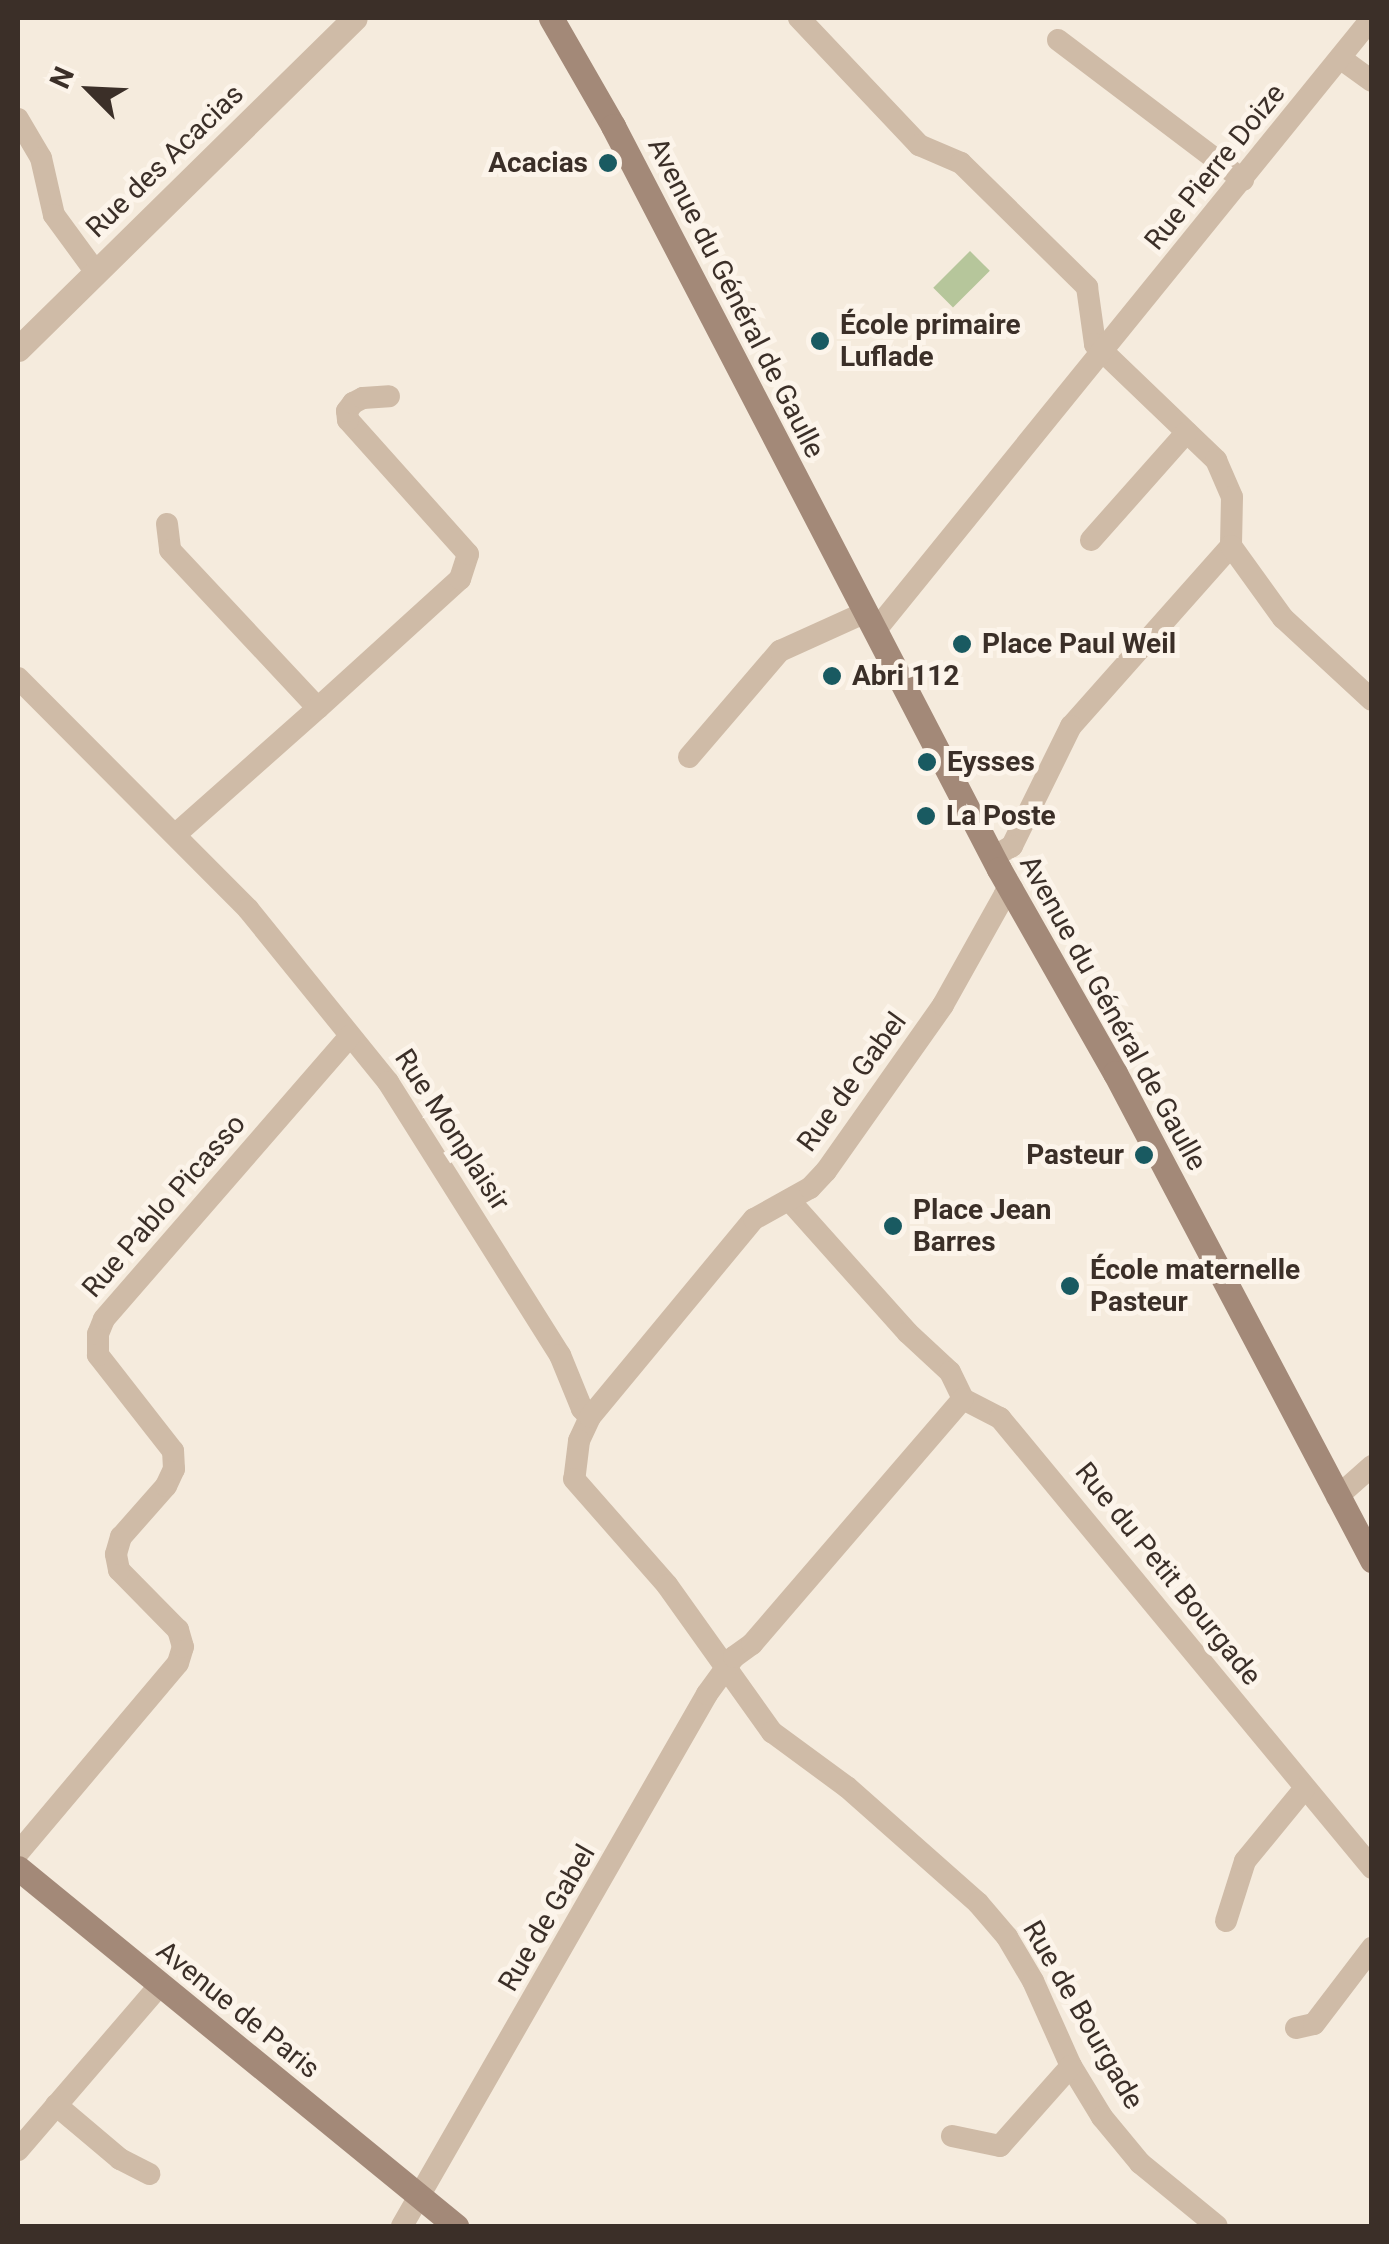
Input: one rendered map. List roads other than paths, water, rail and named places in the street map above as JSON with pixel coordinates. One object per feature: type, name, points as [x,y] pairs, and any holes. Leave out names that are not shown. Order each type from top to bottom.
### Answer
[{"type":"main road","name":"Avenue du Général de Gaulle","points":[[552,18],[631,161],[993,857],[1116,1072],[1372,1560]]},
{"type":"main road","name":"Avenue de Paris","points":[[18,1868],[456,2226]]},
{"type":"street","name":"Rue des Acacias","points":[[20,340],[355,18]]},
{"type":"street","points":[[800,18],[919,145],[961,162],[1087,288],[1095,344],[1216,460],[1232,497],[1232,546],[1283,618],[1372,700]]},
{"type":"street","name":"Rue Pierre Doize","points":[[871,622],[1104,353],[1372,18]]},
{"type":"street","points":[[1058,40],[1242,180]]},
{"type":"street","points":[[1340,58],[1372,82]]},
{"type":"street","points":[[18,119],[41,158],[54,215],[95,272]]},
{"type":"street","points":[[175,835],[460,579],[468,554],[348,420],[347,410],[363,398],[389,396]]},
{"type":"street","points":[[1091,540],[1186,432]]},
{"type":"street","points":[[166,524],[170,550],[318,708]]},
{"type":"street","points":[[993,857],[1012,846],[1072,726],[1232,546]]},
{"type":"street","points":[[689,757],[780,652],[871,622]]},
{"type":"street","name":"Rue Monplaisir","points":[[18,678],[248,909],[350,1036],[401,1102],[560,1355],[582,1409],[590,1417]]},
{"type":"street","name":"Rue de Gabel","points":[[590,1417],[754,1219],[810,1188],[866,1120],[943,1006],[1005,894],[1012,890]]},
{"type":"street","name":"Rue Pablo Picasso","points":[[18,1853],[178,1663],[183,1647],[178,1630],[128,1583],[116,1554],[121,1537],[166,1486],[174,1469],[173,1451],[166,1436],[98,1356],[98,1334],[104,1319],[350,1036]]},
{"type":"street","name":"Rue du Petit Bourgade","points":[[789,1200],[908,1334],[950,1372],[963,1400],[1000,1418],[1372,1868]]},
{"type":"street","name":"Rue de Gabel","points":[[402,2226],[706,1694],[963,1400]]},
{"type":"street","points":[[590,1417],[580,1441],[574,1479],[667,1585],[726,1668]]},
{"type":"street","points":[[1337,1497],[1372,1466]]},
{"type":"street","name":"Rue de Bourgade","points":[[726,1668],[772,1732],[862,1800],[978,1903],[1007,1938],[1033,1981],[1071,2066],[1102,2117],[1140,2164],[1217,2226]]},
{"type":"street","points":[[1226,1921],[1245,1861],[1306,1788]]},
{"type":"street","points":[[1296,2028],[1314,2024],[1372,1948]]},
{"type":"street","points":[[18,2150],[160,1984]]},
{"type":"street","points":[[952,2136],[1000,2146],[1071,2066]]},
{"type":"street","points":[[56,2105],[120,2159],[149,2174]]},
{"type":"place","name":"Acacias","points":[[608,163]]},
{"type":"place","name":"École primaire Luflade","points":[[820,341]]},
{"type":"place","name":"Place Paul Weil","points":[[962,644]]},
{"type":"place","name":"Abri 112","points":[[832,676]]},
{"type":"place","name":"Eysses","points":[[927,762]]},
{"type":"place","name":"La Poste","points":[[926,816]]},
{"type":"place","name":"Pasteur","points":[[1144,1155]]},
{"type":"place","name":"Place Jean Barres","points":[[893,1226]]},
{"type":"place","name":"École maternelle Pasteur","points":[[1070,1286]]}]
